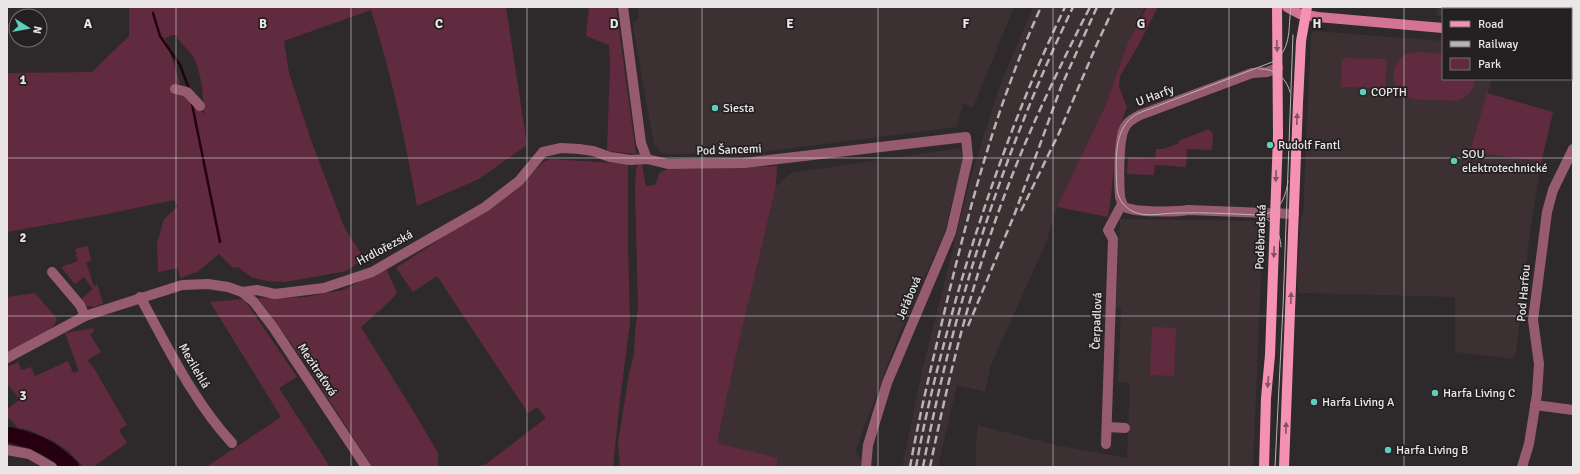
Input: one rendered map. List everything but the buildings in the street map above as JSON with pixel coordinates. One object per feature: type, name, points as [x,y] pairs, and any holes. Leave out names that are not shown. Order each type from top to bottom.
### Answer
[{"type":"main road","name":"Poděbradská","points":[[1264,467],[1275,213],[1278,68],[1277,7]]},
{"type":"main road","points":[[1287,7],[1306,11],[1442,28]]},
{"type":"main road","points":[[1284,467],[1298,96],[1306,11]]},
{"type":"street","points":[[623,7],[640,143],[647,159]]},
{"type":"street","name":"U Harfy","points":[[1124,206],[1119,195],[1121,140],[1124,129],[1130,121],[1140,115],[1252,73],[1267,72],[1278,68]]},
{"type":"street","points":[[175,90],[187,92],[200,106]]},
{"type":"street","name":"Pod Šancemi","points":[[647,159],[668,164],[744,163],[966,137]]},
{"type":"street","name":"Jeřábová","points":[[866,467],[868,445],[887,384],[952,232],[968,158],[966,137]]},
{"type":"street","name":"Hrdlořezská","points":[[7,358],[85,316],[140,297],[182,285],[201,284],[228,287],[242,292],[257,290],[275,294],[324,288],[372,272],[485,207],[519,181],[543,152],[561,148],[593,151],[610,157],[630,160],[647,159]]},
{"type":"street","name":"Pod Harfou","points":[[1522,467],[1529,444],[1535,405],[1539,364],[1533,320],[1547,212],[1553,190],[1573,149]]},
{"type":"street","points":[[1124,206],[1170,211],[1188,210],[1294,214]]},
{"type":"street","name":"Čerpadlová","points":[[1106,444],[1113,238],[1108,230],[1124,206]]},
{"type":"street","points":[[52,272],[80,305],[85,316]]},
{"type":"street","name":"Mezitraťová","points":[[242,292],[254,302],[273,328],[366,467]]},
{"type":"street","name":"Mezilehlá","points":[[140,297],[191,388],[214,424],[232,443]]},
{"type":"street","points":[[1535,405],[1573,410]]},
{"type":"street","points":[[1107,427],[1125,428]]},
{"type":"street","points":[[7,450],[29,454],[52,467]]},
{"type":"shaded area","points":[[633,7],[1014,7],[973,108],[963,104],[957,127],[755,153],[750,145],[738,145],[731,153],[674,154],[662,153],[654,145],[632,21],[637,21],[639,16],[638,8]]},
{"type":"shaded area","points":[[1033,7],[1145,7],[1129,40],[1106,104],[1057,207],[1046,243],[991,365],[985,392],[957,385],[938,467],[902,467],[922,371],[971,176],[1000,85]]},
{"type":"shaded area","points":[[1437,7],[1460,7],[1442,8],[1442,16],[1437,15]]},
{"type":"shaded area","points":[[1483,7],[1543,7],[1543,8]]},
{"type":"shaded area","points":[[1315,31],[1442,41],[1442,80],[1492,80],[1470,151],[1537,161],[1537,163],[1541,163],[1530,232],[1516,353],[1512,359],[1455,352],[1455,297],[1298,292],[1298,261],[1301,218],[1303,216],[1311,35]]},
{"type":"shaded area","points":[[959,148],[963,159],[945,231],[900,332],[855,452],[862,459],[860,467],[777,467],[778,458],[717,444],[736,355],[776,186],[791,173]]},
{"type":"shaded area","points":[[1120,219],[1261,221],[1263,228],[1253,467],[976,467],[978,425],[1055,445],[1127,458],[1130,383],[1118,382],[1121,308],[1116,308]]},
{"type":"green space","points":[[129,7],[506,7],[527,145],[479,179],[417,206],[397,108],[379,34],[371,10],[284,41],[289,73],[312,143],[345,229],[364,258],[347,271],[285,282],[266,281],[251,277],[238,267],[233,268],[219,254],[197,272],[180,278],[178,268],[158,272],[157,243],[164,219],[178,206],[174,200],[7,232],[7,73],[92,72],[129,36]],"holes":[[[176,35],[192,55],[198,67],[203,92],[204,114],[185,96],[172,94],[180,83],[165,38]]]},
{"type":"green space","points":[[589,7],[616,7],[636,154],[607,151],[610,65],[609,45],[586,36]]},
{"type":"green space","points":[[1147,7],[1158,7],[1138,46],[1120,76],[1119,87],[1127,107],[1122,121],[1116,148],[1108,217],[1057,207],[1106,104],[1129,40]]},
{"type":"green space","points":[[1420,52],[1442,54],[1442,80],[1475,80],[1469,94],[1459,100],[1454,101],[1415,99],[1405,96],[1396,87],[1393,76],[1396,64],[1405,55]]},
{"type":"green space","points":[[1342,59],[1387,59],[1385,88],[1341,87]]},
{"type":"green space","points":[[1487,93],[1553,112],[1541,163],[1470,151]]},
{"type":"green space","points":[[1209,129],[1213,134],[1212,150],[1187,149],[1186,167],[1155,165],[1154,175],[1127,174],[1128,157],[1155,158],[1156,149],[1163,149],[1179,143],[1178,141]]},
{"type":"green space","points":[[551,159],[628,164],[630,323],[613,467],[476,467],[486,464],[546,418],[537,407],[528,413],[437,276],[413,292],[396,268],[508,194],[545,161]]},
{"type":"green space","points":[[641,160],[646,186],[655,185],[660,172],[668,169],[777,166],[776,186],[717,443],[778,458],[777,467],[620,467],[618,443],[629,374],[634,354],[638,307],[635,188],[636,169]]},
{"type":"green space","points":[[88,246],[91,261],[86,262],[94,287],[97,284],[103,303],[95,307],[86,306],[80,300],[93,289],[84,277],[75,284],[61,267],[78,261],[75,254],[77,254],[75,249]]},
{"type":"green space","points":[[386,268],[397,293],[361,327],[438,453],[438,467],[372,467],[307,365],[258,298],[306,297],[343,290]]},
{"type":"green space","points":[[35,293],[57,319],[54,325],[43,335],[29,343],[7,352],[7,297]]},
{"type":"green space","points":[[244,299],[297,377],[279,388],[330,467],[206,467],[281,417],[210,302]]},
{"type":"green space","points":[[1152,327],[1176,328],[1174,376],[1150,375]]},
{"type":"green space","points":[[93,328],[94,332],[90,334],[101,352],[88,361],[92,365],[127,425],[119,430],[127,443],[93,467],[84,467],[68,451],[55,442],[29,430],[18,428],[7,416],[7,407],[9,408],[20,399],[7,384],[7,367],[18,362],[21,370],[31,367],[35,376],[68,361],[73,373],[79,371],[65,333]]},
{"type":"waterway","points":[[153,13],[160,36],[180,65],[189,89]]},
{"type":"waterway","points":[[192,104],[220,242]]},
{"type":"waterway","points":[[7,435],[28,440],[43,446],[64,460],[71,467]]},
{"type":"tram line","points":[[1288,181],[1280,204],[1272,212],[1266,214],[1142,214],[1129,210],[1119,197],[1117,189],[1116,157],[1120,135],[1124,126],[1130,119],[1139,113],[1275,61],[1287,43],[1291,7]]},
{"type":"tram line","points":[[1275,467],[1283,307],[1293,35]]},
{"type":"tram line","points":[[1259,69],[1270,70],[1279,74],[1286,82],[1290,92]]},
{"type":"tram line","points":[[1257,215],[1272,223],[1279,236],[1281,247]]},
{"type":"railway","points":[[910,467],[932,363],[976,188],[1011,79],[1041,7]]},
{"type":"railway","points":[[916,467],[924,424],[939,361],[979,224],[1018,114],[1065,7]]},
{"type":"railway","points":[[923,467],[949,349],[983,232],[1024,118],[1073,7]]},
{"type":"railway","points":[[930,467],[964,322],[997,216],[1038,115],[1090,7]]},
{"type":"railway","points":[[968,326],[1015,213],[1061,87],[1097,7]]},
{"type":"railway","points":[[1021,211],[1059,133],[1114,7]]},
{"type":"place","name":"COPTH","points":[[1363,92]]},
{"type":"place","name":"Siesta","points":[[715,108]]},
{"type":"place","name":"Rudolf Fantl","points":[[1270,145]]},
{"type":"place","name":"SOU elektrotechnické","points":[[1454,161]]},
{"type":"place","name":"Harfa Living C","points":[[1435,393]]},
{"type":"place","name":"Harfa Living A","points":[[1314,402]]},
{"type":"place","name":"Harfa Living B","points":[[1388,450]]}]
